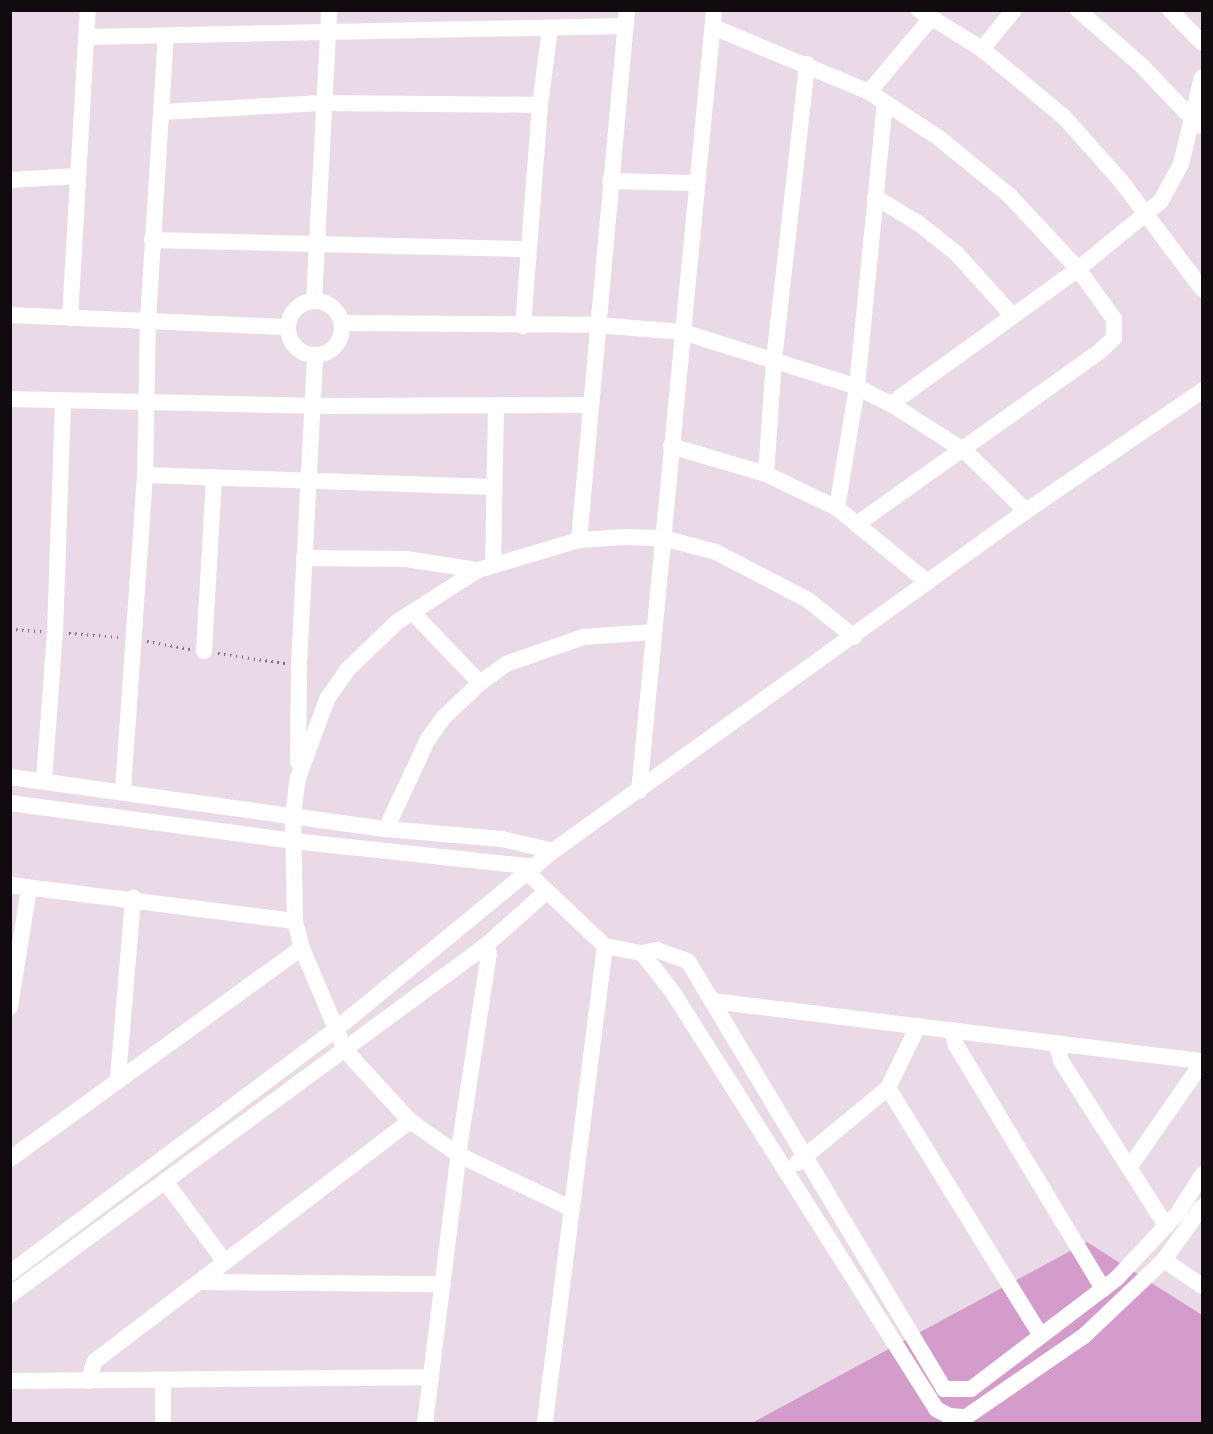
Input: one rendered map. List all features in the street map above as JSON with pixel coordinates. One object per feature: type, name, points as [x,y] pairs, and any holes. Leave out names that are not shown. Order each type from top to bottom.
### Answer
[{"type":"street","points":[[70,318],[88,10]]},
{"type":"street","points":[[314,301],[328,10]]},
{"type":"street","points":[[982,49],[1014,10]]},
{"type":"street","points":[[1078,10],[1141,65],[1198,125]]},
{"type":"street","points":[[1170,10],[1203,44]]},
{"type":"street","points":[[869,92],[925,14],[982,49],[1064,117],[1121,181],[1203,289]]},
{"type":"street","points":[[87,37],[550,29],[626,18],[579,540]]},
{"type":"street","points":[[639,791],[713,19],[869,92],[939,138],[1010,196],[1078,269],[1114,319],[1114,338],[965,451],[857,524]]},
{"type":"street","points":[[523,326],[527,249],[540,105],[550,29]]},
{"type":"street","points":[[123,790],[145,475],[148,320],[166,37]]},
{"type":"street","points":[[766,474],[774,360],[807,64]]},
{"type":"street","points":[[891,404],[1078,269],[1146,216],[1170,189],[1198,125],[1203,77]]},
{"type":"street","points":[[161,112],[322,103],[540,105]]},
{"type":"street","points":[[837,508],[857,387],[885,103]]},
{"type":"street","points":[[10,180],[77,176]]},
{"type":"street","points":[[610,181],[698,183]]},
{"type":"street","points":[[875,197],[956,254],[1013,316]]},
{"type":"street","points":[[152,240],[527,249]]},
{"type":"street","points":[[314,301],[335,309],[342,323],[336,345],[315,356],[294,347],[288,327],[293,311],[314,301]]},
{"type":"street","points":[[10,315],[288,327]]},
{"type":"street","points":[[342,323],[597,325],[683,332],[857,387],[891,404],[965,451],[1026,511]]},
{"type":"street","points":[[315,356],[299,664],[298,778],[293,816],[295,921],[302,948],[345,1050],[410,1120],[459,1155],[572,1209]]},
{"type":"street","points":[[10,1273],[335,1030],[532,871],[553,851],[854,637],[1026,511],[1203,391]]},
{"type":"street","points":[[10,399],[313,406],[590,405]]},
{"type":"street","points":[[44,781],[55,632],[63,400]]},
{"type":"street","points":[[485,568],[496,407]]},
{"type":"street","points":[[671,446],[766,474],[837,508],[927,582]]},
{"type":"street","points":[[145,475],[492,487]]},
{"type":"street","points":[[204,651],[214,479]]},
{"type":"street","points":[[298,778],[327,699],[347,670],[412,612],[485,568],[579,540],[663,538],[716,552],[808,600],[854,637]]},
{"type":"street","points":[[304,558],[406,559],[485,568]]},
{"type":"street","points":[[412,612],[480,683]]},
{"type":"street","points":[[386,829],[428,739],[443,718],[480,683],[507,664],[583,637],[654,632]]},
{"type":"street","points":[[10,777],[123,790],[386,829],[502,838],[553,851]]},
{"type":"street","points":[[10,803],[532,871],[547,891],[605,946],[642,953],[657,950],[688,961],[944,1389],[971,1389],[1103,1289],[1166,1226],[1203,1175]]},
{"type":"street","points":[[10,885],[133,898],[295,921]]},
{"type":"street","points":[[10,1007],[29,888]]},
{"type":"street","points":[[10,1295],[484,947],[547,891]]},
{"type":"street","points":[[118,1078],[133,898]]},
{"type":"street","points":[[545,1424],[605,946]]},
{"type":"street","points":[[425,1424],[459,1155],[489,953],[484,947]]},
{"type":"street","points":[[10,1159],[118,1078],[302,948]]},
{"type":"street","points":[[642,953],[672,991],[936,1408],[943,1412],[966,1417],[1084,1336],[1164,1260],[1203,1207]]},
{"type":"street","points":[[712,1001],[1203,1062],[1129,1168]]},
{"type":"street","points":[[786,1172],[888,1088],[918,1026]]},
{"type":"street","points":[[952,1030],[956,1045],[1103,1289]]},
{"type":"street","points":[[1056,1043],[1061,1061],[1166,1226]]},
{"type":"street","points":[[888,1088],[1041,1336]]},
{"type":"street","points":[[88,1381],[95,1361],[410,1120]]},
{"type":"street","points":[[165,1182],[225,1262]]},
{"type":"street","points":[[1164,1260],[1203,1286]]},
{"type":"street","points":[[199,1281],[443,1284]]},
{"type":"street","points":[[10,1381],[431,1377]]},
{"type":"street","points":[[163,1380],[163,1424]]},
{"type":"street","points":[[943,1412],[949,1390]]},
{"type":"path","points":[[10,629],[133,639],[299,664]]},
{"type":"shaded area","points":[[1087,1242],[1202,1315],[1202,1423],[750,1424]]}]
